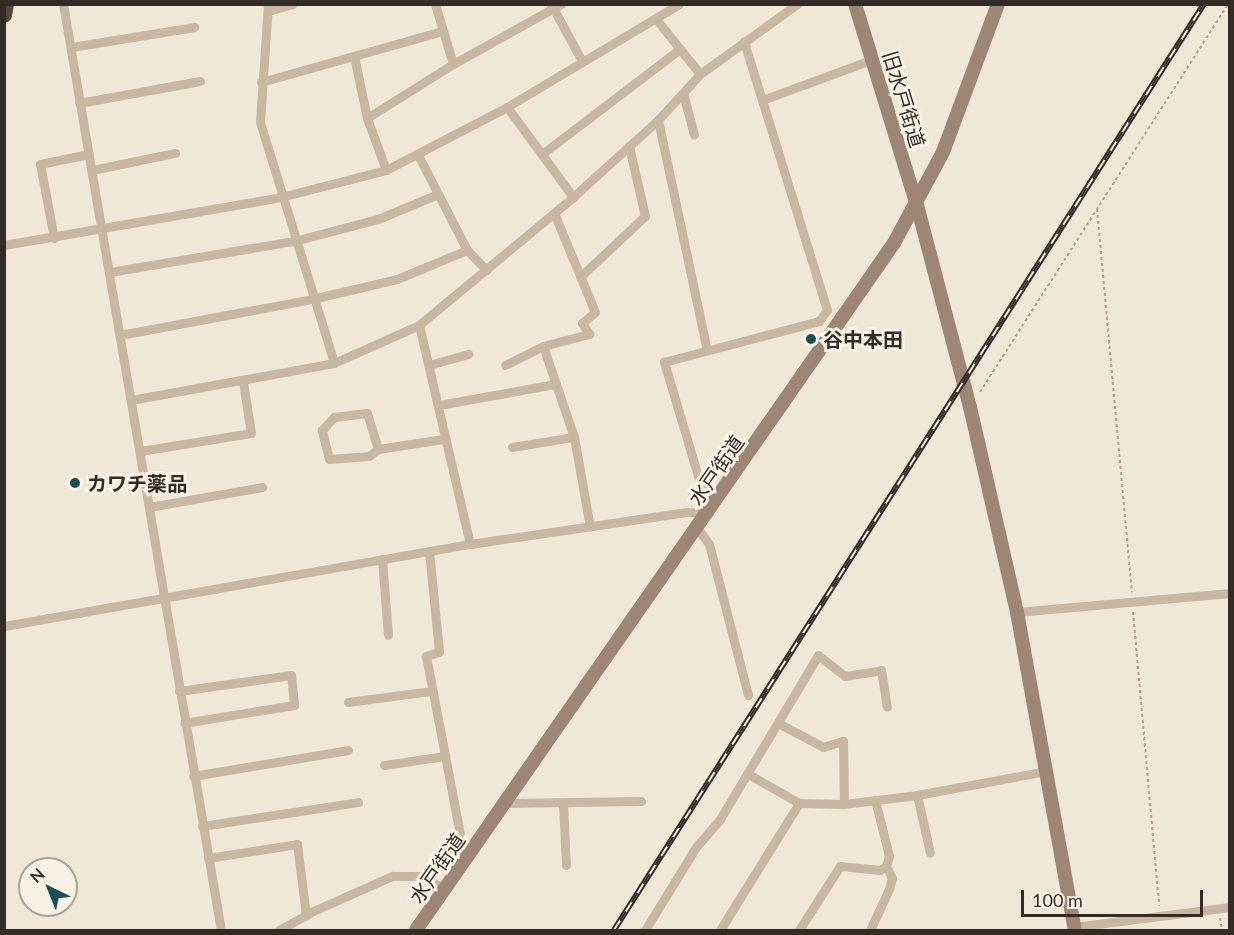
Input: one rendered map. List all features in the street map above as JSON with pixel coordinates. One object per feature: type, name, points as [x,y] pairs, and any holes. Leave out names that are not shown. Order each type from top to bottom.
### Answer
[{"type":"highway","points":[[4,15],[6,4]]},
{"type":"main road","name":"旧水戸街道","points":[[855,4],[917,205],[970,407],[1017,612],[1075,929]]},
{"type":"main road","name":"水戸街道","points":[[416,930],[840,325],[917,205],[943,152],[998,4]]},
{"type":"street","points":[[63,4],[221,930]]},
{"type":"street","points":[[293,4],[268,8],[261,82],[260,122],[294,241],[334,363]]},
{"type":"street","points":[[435,4],[453,64]]},
{"type":"street","points":[[4,245],[281,197],[386,170],[507,107],[679,4]]},
{"type":"street","points":[[131,400],[243,382],[334,363],[419,325],[573,197],[658,120],[700,74],[797,4]]},
{"type":"street","points":[[367,118],[453,64],[555,6],[582,62]]},
{"type":"street","points":[[656,19],[700,74]]},
{"type":"street","points":[[72,47],[194,27]]},
{"type":"street","points":[[261,82],[443,31]]},
{"type":"street","points":[[4,626],[470,544],[687,512],[709,513],[664,362],[819,321],[827,310],[744,42]]},
{"type":"street","points":[[542,154],[680,49]]},
{"type":"street","points":[[354,56],[367,118],[386,170]]},
{"type":"street","points":[[762,100],[871,60]]},
{"type":"street","points":[[80,103],[200,81]]},
{"type":"street","points":[[683,93],[694,135]]},
{"type":"street","points":[[507,107],[573,197]]},
{"type":"street","points":[[658,120],[707,351]]},
{"type":"street","points":[[580,277],[645,216],[629,146]]},
{"type":"street","points":[[92,170],[176,153]]},
{"type":"street","points":[[54,238],[40,164],[89,154]]},
{"type":"street","points":[[418,155],[467,250],[486,270]]},
{"type":"street","points":[[110,272],[294,241],[378,219],[438,194]]},
{"type":"street","points":[[505,365],[543,346],[589,334],[582,323],[595,312],[554,213]]},
{"type":"street","points":[[120,335],[312,299],[397,279],[467,250]]},
{"type":"street","points":[[823,316],[840,325]]},
{"type":"street","points":[[419,325],[439,405],[443,439],[470,544]]},
{"type":"street","points":[[543,346],[574,437],[590,527]]},
{"type":"street","points":[[429,365],[468,354]]},
{"type":"street","points":[[140,451],[251,433],[243,382]]},
{"type":"street","points":[[439,405],[556,384]]},
{"type":"street","points":[[378,448],[367,413],[334,417],[322,430],[329,459],[369,456],[378,448],[443,439]]},
{"type":"street","points":[[512,447],[574,437]]},
{"type":"street","points":[[149,507],[262,487]]},
{"type":"street","points":[[698,530],[709,544],[748,695]]},
{"type":"street","points":[[429,551],[439,652],[426,656],[465,862]]},
{"type":"street","points":[[382,559],[388,635]]},
{"type":"street","points":[[1017,612],[1230,593]]},
{"type":"street","points":[[645,930],[696,847],[720,819],[780,724],[818,656],[845,676],[881,670],[887,706]]},
{"type":"street","points":[[179,691],[291,675],[294,705],[184,723]]},
{"type":"street","points":[[348,702],[432,691]]},
{"type":"street","points":[[780,724],[823,747],[843,741],[844,804]]},
{"type":"street","points":[[193,776],[348,750]]},
{"type":"street","points":[[384,765],[445,756]]},
{"type":"street","points":[[748,774],[800,803],[844,804],[917,795],[1047,771]]},
{"type":"street","points":[[917,795],[930,853]]},
{"type":"street","points":[[870,930],[889,889],[891,878],[886,866],[889,856],[874,800]]},
{"type":"street","points":[[506,803],[563,804],[641,801]]},
{"type":"street","points":[[202,826],[358,802]]},
{"type":"street","points":[[720,930],[800,803]]},
{"type":"street","points":[[563,804],[566,865]]},
{"type":"street","points":[[208,858],[297,843],[306,915]]},
{"type":"street","points":[[799,930],[840,866],[880,870],[886,866]]},
{"type":"street","points":[[279,930],[306,915],[392,876],[420,876],[446,889]]},
{"type":"street","points":[[1075,929],[1230,907]]},
{"type":"path","points":[[970,407],[1228,4]]},
{"type":"path","points":[[1097,209],[1160,917]]},
{"type":"railway","points":[[614,930],[1204,4]]},
{"type":"place","name":"谷中本田","points":[[811,339]]},
{"type":"place","name":"カワチ薬品","points":[[75,483]]}]
